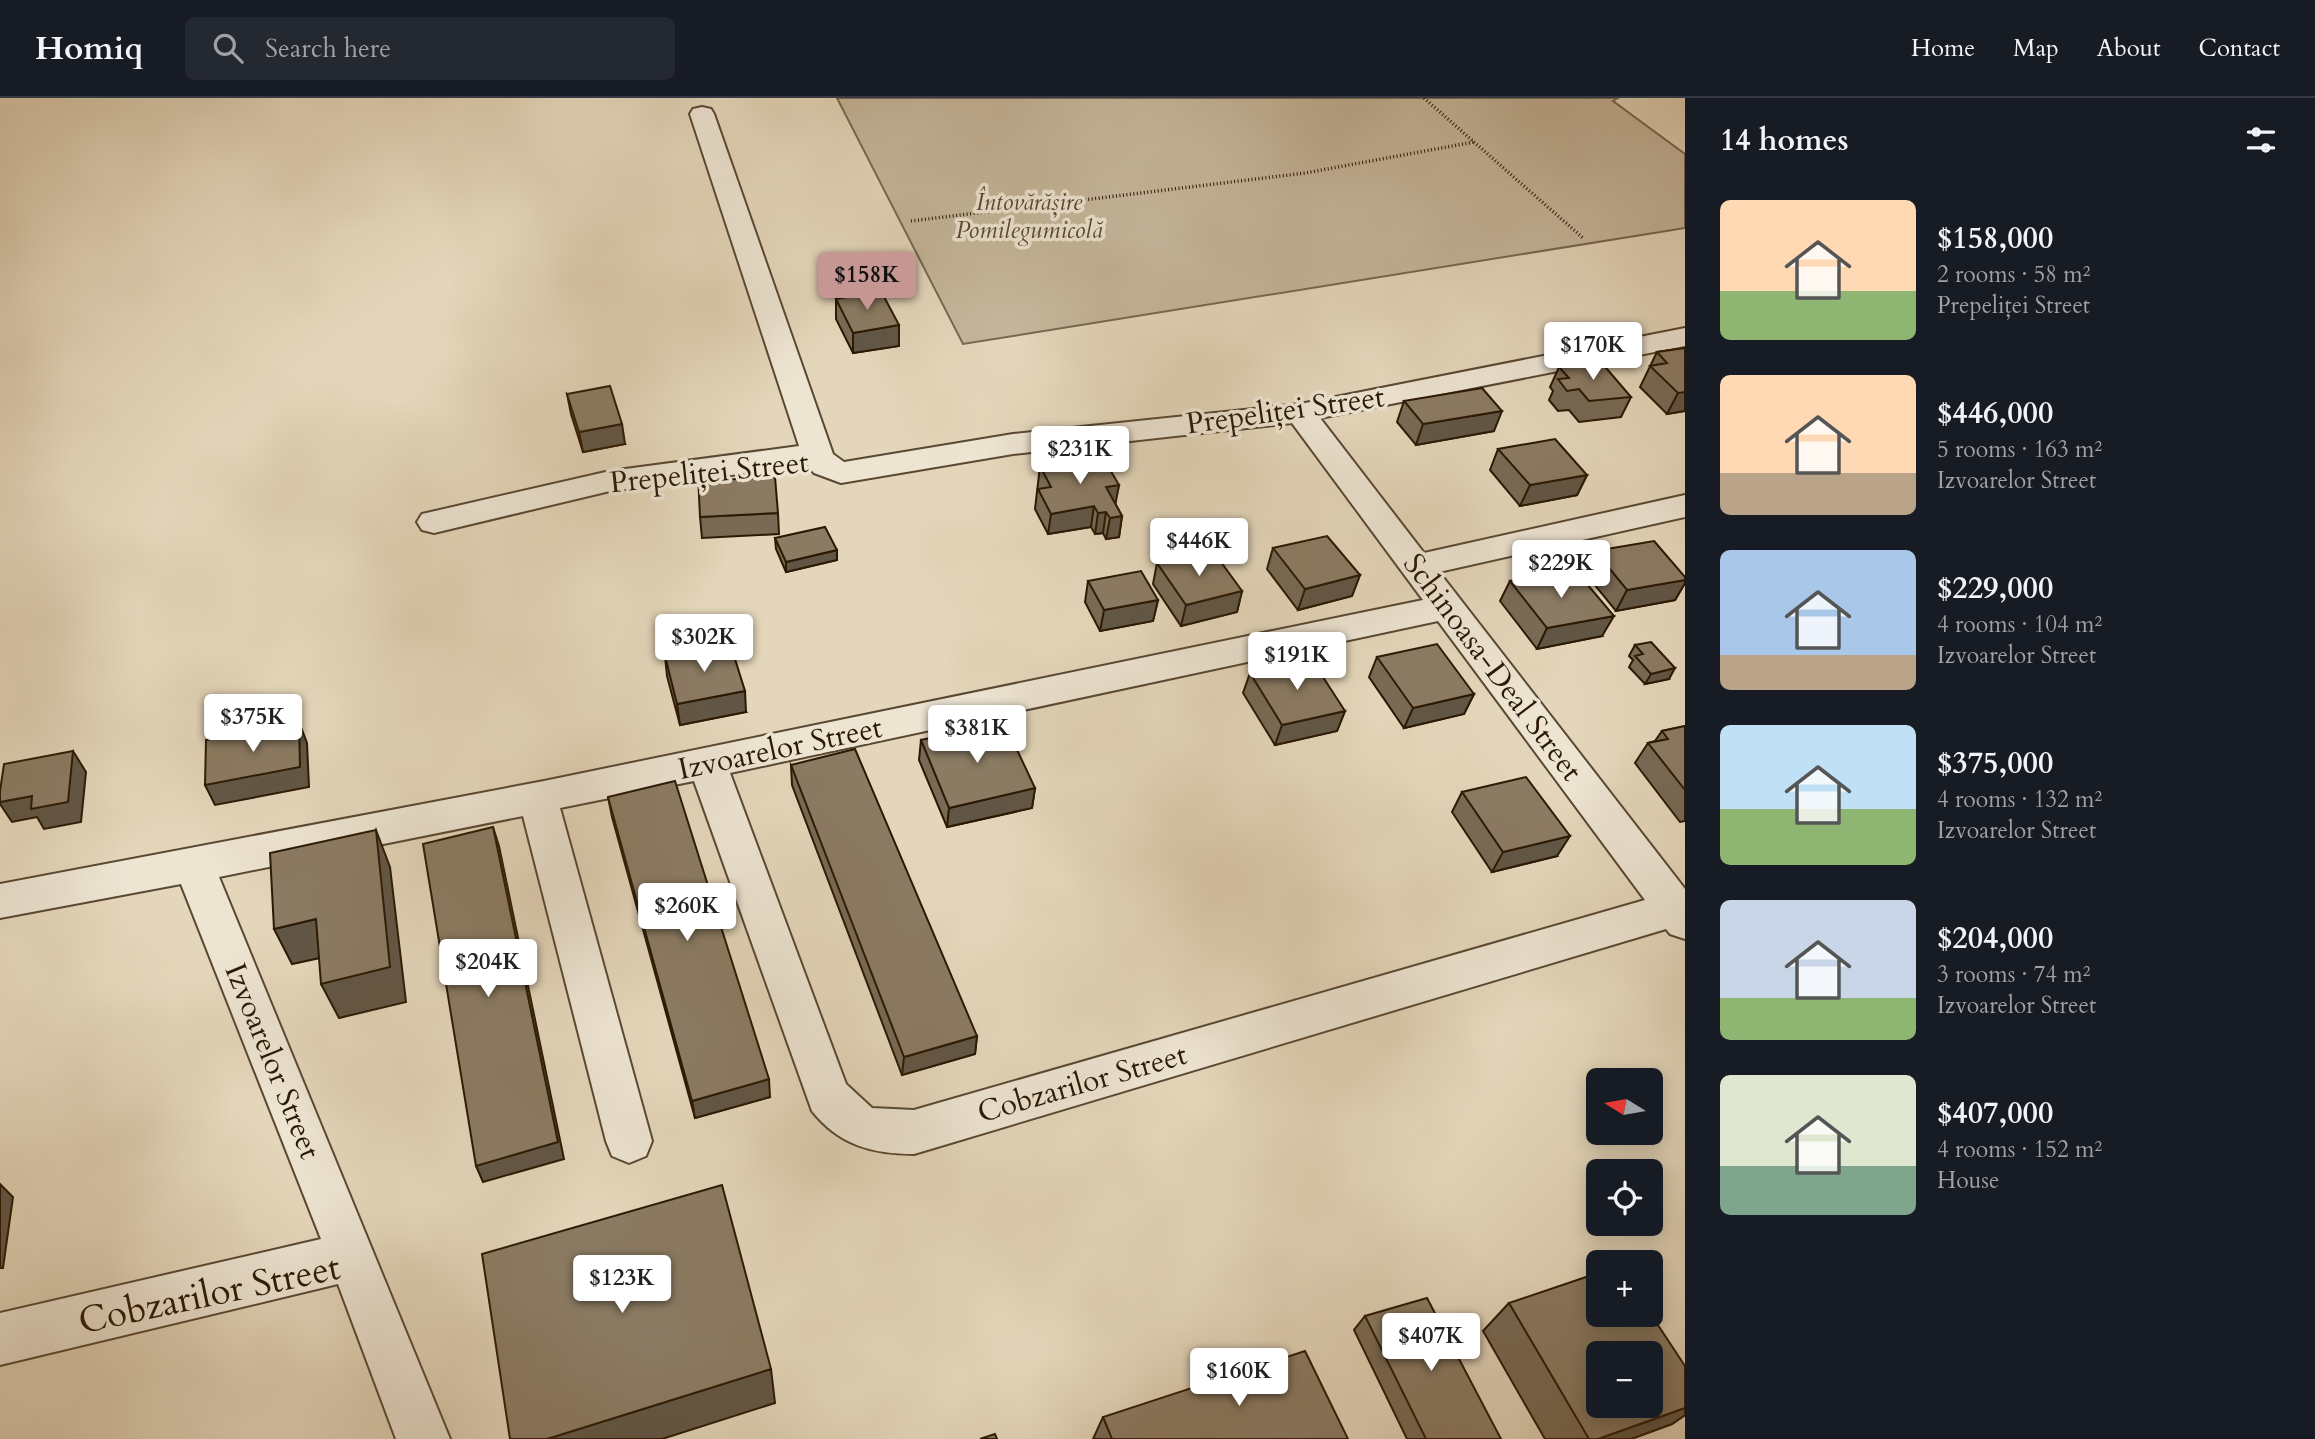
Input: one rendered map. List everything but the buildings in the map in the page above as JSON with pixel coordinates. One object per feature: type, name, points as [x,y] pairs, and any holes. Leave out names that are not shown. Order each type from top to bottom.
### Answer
[{"type":"street","points":[[702,114],[817,454]]},
{"type":"street","name":"Prepeliței Street","points":[[434,522],[611,481],[817,454],[825,466],[841,473],[1013,444],[1300,413],[1685,337]]},
{"type":"street","name":"Schinoasa-Deal Street","points":[[1300,413],[1683,913]]},
{"type":"street","points":[[1416,566],[1685,506]]},
{"type":"street","name":"Izvoarelor Street","points":[[0,901],[194,866],[538,798],[1448,607]]},
{"type":"street","name":"Cobzarilor Street","points":[[707,763],[828,1096],[843,1115],[862,1127],[884,1133],[915,1132],[1683,913]]},
{"type":"street","points":[[538,798],[629,1141]]},
{"type":"street","name":"Izvoarelor Street","points":[[194,866],[352,1256]]},
{"type":"street","name":"Cobzarilor Street","points":[[0,1339],[352,1256],[424,1439]]},
{"type":"path","points":[[1424,98],[1583,238]]},
{"type":"path","points":[[911,221],[1305,173],[1474,142]]},
{"type":"green space","name":"Întovărășire Pomilegumicolă","points":[[837,98],[1618,98],[1613,101],[1685,154],[1685,228],[963,344]]}]
